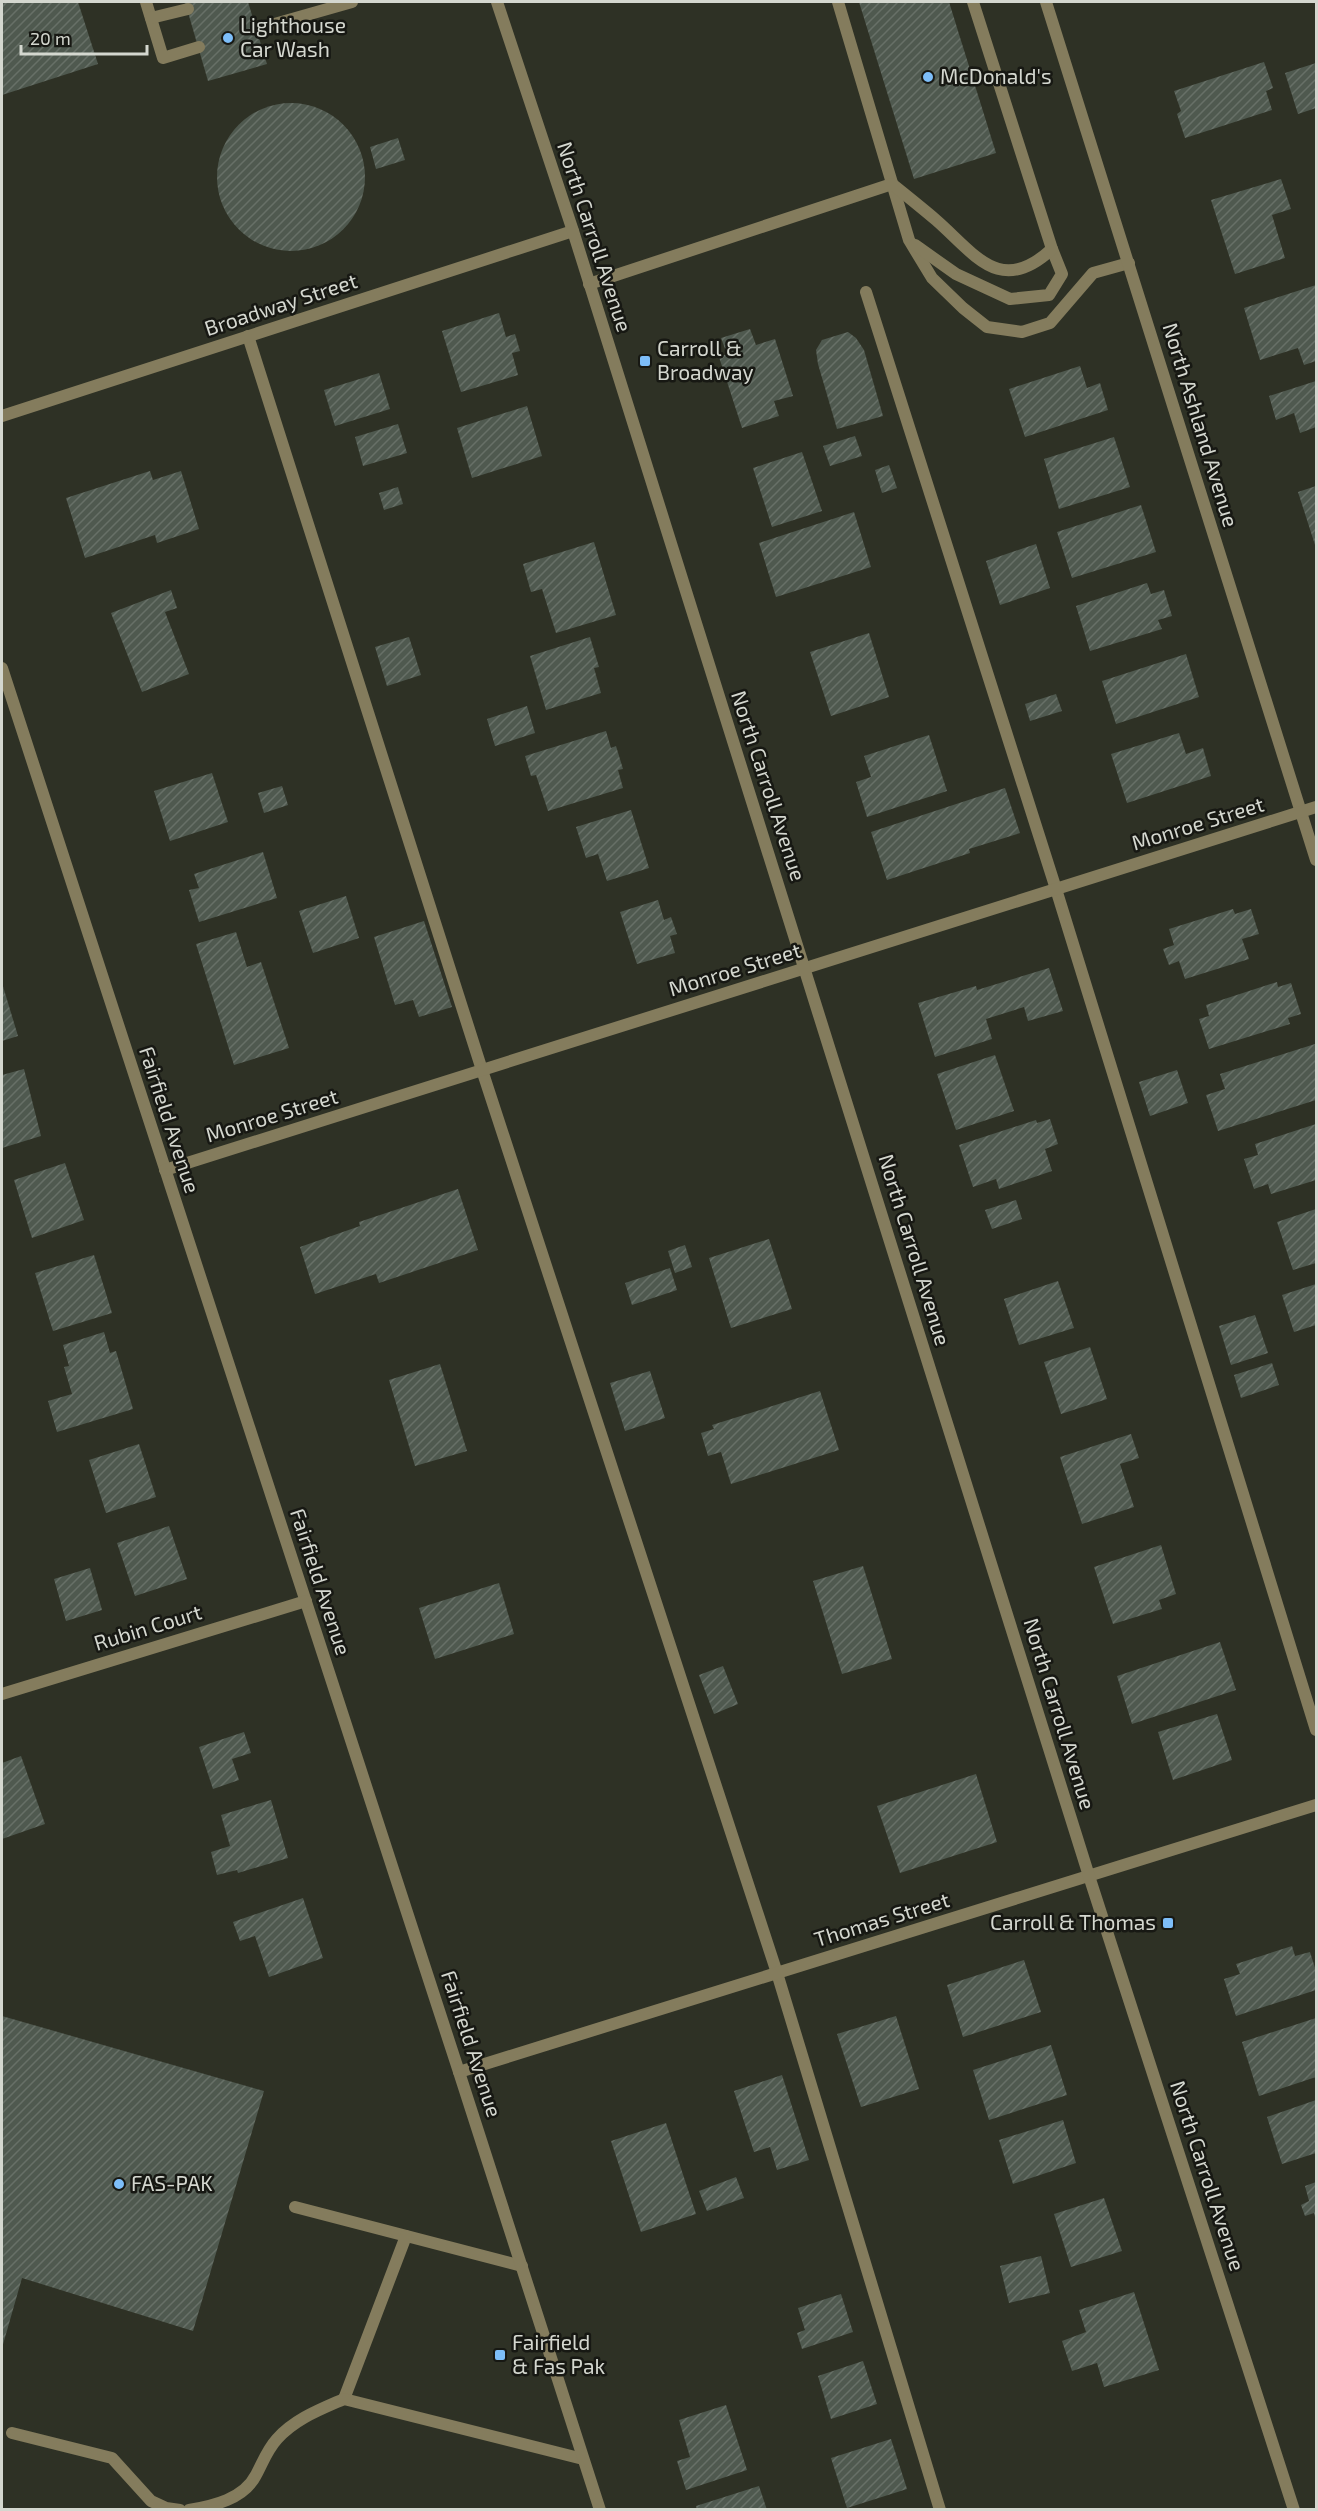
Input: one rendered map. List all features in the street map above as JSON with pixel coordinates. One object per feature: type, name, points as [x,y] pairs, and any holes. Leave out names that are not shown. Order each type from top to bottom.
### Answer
[{"type":"street","points":[[146,2],[163,58],[199,47]]},
{"type":"street","points":[[257,29],[352,2]]},
{"type":"street","name":"North Carroll Avenue","points":[[497,2],[573,231],[1089,1876],[1294,2510]]},
{"type":"street","points":[[838,2],[909,240],[932,278],[963,308],[987,327],[1022,332],[1050,323],[1093,273],[1129,263]]},
{"type":"street","points":[[909,240],[956,274],[1010,299],[1049,295],[1062,274],[973,2]]},
{"type":"street","name":"North Ashland Avenue","points":[[1046,2],[1317,860]]},
{"type":"street","points":[[151,18],[188,9]]},
{"type":"street","points":[[892,184],[936,220],[982,264],[1009,272],[1040,260],[1052,249]]},
{"type":"street","points":[[589,284],[892,184]]},
{"type":"street","name":"Broadway Street","points":[[2,416],[573,231]]},
{"type":"street","points":[[866,292],[1056,889],[1317,1730]]},
{"type":"street","points":[[248,336],[482,1070],[777,1973],[940,2510]]},
{"type":"street","name":"Fairfield Avenue","points":[[2,668],[600,2510]]},
{"type":"street","name":"Monroe Street","points":[[165,1170],[1317,807]]},
{"type":"street","name":"Rubin Court","points":[[2,1694],[306,1600]]},
{"type":"street","name":"Thomas Street","points":[[459,2072],[1317,1805]]},
{"type":"street","points":[[295,2207],[522,2266]]},
{"type":"street","points":[[344,2399],[406,2236]]},
{"type":"street","points":[[189,2510],[231,2498],[248,2489],[266,2452],[277,2438],[306,2415],[344,2399],[583,2459]]},
{"type":"street","points":[[12,2433],[112,2458],[151,2501],[166,2508],[180,2510]]},
{"type":"building","points":[[2,2],[78,2],[98,64],[2,95]]},
{"type":"building","name":"Lighthouse Car Wash","points":[[185,2],[248,2],[267,64],[208,81]]},
{"type":"building","name":"McDonald's","points":[[859,2],[949,2],[996,153],[914,179]]},
{"type":"building","points":[[1264,62],[1273,88],[1266,91],[1272,110],[1185,138],[1177,114],[1181,111],[1174,91]]},
{"type":"building","points":[[1316,63],[1316,108],[1298,114],[1285,73]]},
{"type":"building","points":[[291,103],[319,109],[343,125],[359,149],[365,177],[359,205],[343,229],[319,245],[291,251],[263,245],[239,229],[223,205],[217,177],[223,149],[239,125],[263,109]]},
{"type":"building","points":[[398,138],[405,160],[376,169],[370,147]]},
{"type":"building","points":[[1281,179],[1291,209],[1272,215],[1285,258],[1235,274],[1211,200]]},
{"type":"building","points":[[1316,285],[1316,361],[1304,365],[1298,348],[1260,360],[1244,308]]},
{"type":"building","points":[[499,313],[506,337],[515,334],[520,351],[512,353],[518,375],[461,392],[442,331]]},
{"type":"building","points":[[750,329],[756,345],[775,339],[793,396],[774,401],[779,416],[742,428],[719,357],[727,354],[721,338]]},
{"type":"building","points":[[848,332],[856,338],[864,350],[883,416],[837,429],[816,350],[822,340]]},
{"type":"building","points":[[1080,366],[1087,388],[1100,383],[1108,410],[1025,437],[1009,389]]},
{"type":"building","points":[[379,373],[390,409],[335,426],[324,390]]},
{"type":"building","points":[[1316,381],[1316,427],[1300,433],[1294,413],[1276,420],[1269,396]]},
{"type":"building","points":[[527,406],[542,456],[472,478],[457,428]]},
{"type":"building","points":[[398,424],[407,453],[363,466],[355,437]]},
{"type":"building","points":[[855,436],[862,456],[830,466],[823,446]]},
{"type":"building","points":[[1114,437],[1130,487],[1059,509],[1044,459]]},
{"type":"building","points":[[802,452],[822,511],[772,527],[753,468]]},
{"type":"building","points":[[889,465],[897,488],[882,493],[875,470]]},
{"type":"building","points":[[150,471],[153,480],[181,471],[199,529],[157,543],[155,535],[85,558],[66,498]]},
{"type":"building","points":[[1316,486],[1316,548],[1298,492]]},
{"type":"building","points":[[398,487],[403,504],[384,510],[379,493]]},
{"type":"building","points":[[1141,505],[1156,552],[1072,578],[1057,532]]},
{"type":"building","points":[[854,512],[871,567],[776,597],[759,543]]},
{"type":"building","points":[[594,542],[616,615],[556,633],[542,589],[531,592],[523,564]]},
{"type":"building","points":[[1036,544],[1050,588],[1000,605],[986,561]]},
{"type":"building","points":[[1147,583],[1151,594],[1164,590],[1172,616],[1158,620],[1162,629],[1090,651],[1076,606]]},
{"type":"building","points":[[171,590],[177,608],[165,612],[189,674],[142,692],[111,613]]},
{"type":"building","points":[[869,633],[889,697],[831,716],[810,652]]},
{"type":"building","points":[[409,637],[421,675],[387,686],[375,647]]},
{"type":"building","points":[[590,637],[599,667],[594,668],[601,693],[546,710],[530,656]]},
{"type":"building","points":[[1186,654],[1199,697],[1116,724],[1102,681]]},
{"type":"building","points":[[1056,694],[1062,711],[1030,721],[1025,704]]},
{"type":"building","points":[[527,706],[535,733],[495,746],[487,719]]},
{"type":"building","points":[[606,731],[611,748],[616,746],[623,769],[618,770],[623,788],[548,811],[536,775],[531,776],[525,756]]},
{"type":"building","points":[[1179,733],[1186,754],[1203,748],[1211,776],[1127,803],[1111,754]]},
{"type":"building","points":[[929,735],[947,791],[867,817],[856,782],[871,777],[864,756]]},
{"type":"building","points":[[212,773],[228,822],[170,841],[154,791]]},
{"type":"building","points":[[282,786],[288,805],[264,813],[258,793]]},
{"type":"building","points":[[1005,788],[1020,833],[969,849],[970,853],[887,880],[871,832]]},
{"type":"building","points":[[631,810],[649,868],[607,881],[598,854],[586,858],[576,827]]},
{"type":"building","points":[[263,852],[277,898],[199,922],[189,890],[199,888],[194,874]]},
{"type":"building","points":[[346,896],[359,938],[313,953],[299,911]]},
{"type":"building","points":[[658,900],[664,920],[671,917],[677,934],[670,936],[675,953],[637,964],[620,912]]},
{"type":"building","points":[[1233,909],[1235,914],[1251,909],[1259,934],[1242,939],[1249,959],[1185,979],[1179,961],[1169,965],[1163,949],[1174,945],[1169,929]]},
{"type":"building","points":[[424,921],[452,1007],[419,1017],[413,1000],[395,1005],[374,937]]},
{"type":"building","points":[[236,932],[247,967],[261,962],[289,1048],[234,1065],[196,944]]},
{"type":"building","points":[[1049,968],[1063,1011],[1028,1021],[1024,1007],[986,1019],[992,1039],[935,1057],[918,1003],[976,986],[977,990]]},
{"type":"building","points":[[1277,982],[1278,987],[1291,983],[1301,1014],[1288,1018],[1290,1024],[1209,1049],[1199,1019],[1209,1016],[1206,1005]]},
{"type":"building","points":[[2,983],[18,1036],[2,1041]]},
{"type":"building","points":[[1315,1044],[1316,1100],[1218,1131],[1206,1095],[1225,1089],[1220,1074]]},
{"type":"building","points":[[995,1055],[1014,1111],[956,1130],[937,1074]]},
{"type":"building","points":[[24,1069],[41,1136],[2,1148],[2,1075]]},
{"type":"building","points":[[1177,1070],[1188,1103],[1150,1116],[1139,1082]]},
{"type":"building","points":[[1050,1119],[1058,1144],[1045,1149],[1052,1171],[999,1189],[996,1179],[973,1187],[959,1145],[1036,1120],[1037,1123]]},
{"type":"building","points":[[1316,1124],[1316,1180],[1271,1194],[1268,1184],[1254,1189],[1244,1159],[1258,1155],[1255,1144]]},
{"type":"building","points":[[65,1163],[84,1220],[32,1238],[14,1180]]},
{"type":"building","points":[[458,1189],[478,1250],[379,1283],[376,1274],[315,1294],[300,1247],[360,1226],[359,1222]]},
{"type":"building","points":[[1016,1200],[1022,1219],[992,1229],[985,1210]]},
{"type":"building","points":[[1316,1209],[1316,1263],[1293,1270],[1277,1222]]},
{"type":"building","points":[[769,1239],[792,1309],[731,1328],[709,1258]]},
{"type":"building","points":[[685,1245],[692,1267],[675,1273],[668,1251]]},
{"type":"building","points":[[94,1255],[112,1313],[53,1331],[35,1273]]},
{"type":"building","points":[[670,1268],[677,1290],[632,1305],[625,1283]]},
{"type":"building","points":[[1058,1281],[1074,1328],[1019,1345],[1004,1299]]},
{"type":"building","points":[[1316,1284],[1316,1325],[1294,1332],[1282,1295]]},
{"type":"building","points":[[1255,1315],[1268,1353],[1231,1365],[1219,1326]]},
{"type":"building","points":[[104,1332],[110,1353],[116,1351],[133,1409],[57,1432],[48,1401],[72,1394],[64,1367],[69,1366],[63,1345]]},
{"type":"building","points":[[1090,1347],[1107,1399],[1061,1414],[1044,1362]]},
{"type":"building","points":[[1272,1363],[1279,1385],[1241,1398],[1234,1375]]},
{"type":"building","points":[[440,1364],[467,1451],[415,1466],[389,1380]]},
{"type":"building","points":[[650,1371],[665,1418],[625,1431],[610,1383]]},
{"type":"building","points":[[820,1391],[839,1450],[731,1484],[721,1452],[708,1456],[701,1433],[714,1429],[712,1425]]},
{"type":"building","points":[[1131,1434],[1139,1458],[1120,1464],[1134,1507],[1082,1524],[1060,1457]]},
{"type":"building","points":[[139,1444],[156,1497],[106,1513],[89,1460]]},
{"type":"building","points":[[169,1526],[187,1579],[135,1596],[117,1543]]},
{"type":"building","points":[[1161,1545],[1176,1594],[1159,1600],[1162,1609],[1113,1624],[1094,1567]]},
{"type":"building","points":[[863,1566],[892,1659],[842,1674],[813,1581]]},
{"type":"building","points":[[90,1568],[102,1610],[66,1621],[54,1579]]},
{"type":"building","points":[[499,1583],[514,1634],[435,1659],[419,1608]]},
{"type":"building","points":[[1220,1642],[1236,1690],[1132,1724],[1117,1676]]},
{"type":"building","points":[[723,1666],[738,1704],[714,1714],[699,1675]]},
{"type":"building","points":[[1217,1714],[1232,1760],[1173,1780],[1158,1732]]},
{"type":"building","points":[[244,1732],[251,1753],[232,1759],[239,1780],[213,1789],[199,1747]]},
{"type":"building","points":[[21,1756],[45,1824],[2,1839],[2,1763]]},
{"type":"building","points":[[976,1774],[997,1842],[900,1873],[877,1806]]},
{"type":"building","points":[[271,1800],[288,1858],[238,1873],[237,1870],[217,1875],[211,1852],[230,1846],[221,1815]]},
{"type":"building","points":[[303,1898],[323,1958],[269,1977],[255,1936],[240,1941],[233,1922]]},
{"type":"building","points":[[1292,1946],[1295,1956],[1310,1952],[1316,1971],[1316,1990],[1236,2016],[1224,1979],[1240,1974],[1236,1964]]},
{"type":"building","points":[[1024,1960],[1041,2012],[963,2037],[947,1985]]},
{"type":"building","name":"FAS-PAK","points":[[2,2016],[264,2091],[193,2331],[22,2278],[2,2348]]},
{"type":"building","points":[[896,2016],[919,2089],[861,2107],[837,2034]]},
{"type":"building","points":[[1316,2018],[1316,2077],[1259,2096],[1242,2042]]},
{"type":"building","points":[[1051,2045],[1067,2095],[989,2120],[973,2070]]},
{"type":"building","points":[[782,2075],[809,2160],[777,2170],[770,2147],[754,2152],[734,2091]]},
{"type":"building","points":[[1316,2100],[1316,2153],[1282,2164],[1267,2117]]},
{"type":"building","points":[[1063,2120],[1076,2163],[1013,2184],[999,2140]]},
{"type":"building","points":[[666,2123],[696,2214],[641,2232],[611,2141]]},
{"type":"building","points":[[736,2177],[744,2198],[707,2211],[699,2191]]},
{"type":"building","points":[[1316,2182],[1316,2221],[1314,2213],[1305,2216],[1301,2205],[1309,2201],[1305,2186]]},
{"type":"building","points":[[1104,2198],[1122,2251],[1071,2267],[1054,2214]]},
{"type":"building","points":[[1041,2256],[1050,2293],[1009,2303],[1000,2266]]},
{"type":"building","points":[[1134,2292],[1159,2370],[1104,2387],[1097,2363],[1072,2371],[1062,2341],[1086,2332],[1079,2310]]},
{"type":"building","points":[[841,2294],[853,2332],[802,2349],[797,2333],[805,2330],[798,2308]]},
{"type":"building","points":[[863,2361],[877,2404],[831,2419],[818,2376]]},
{"type":"building","points":[[726,2405],[747,2470],[686,2490],[677,2461],[690,2457],[679,2420]]},
{"type":"building","points":[[891,2439],[907,2489],[847,2508],[831,2458]]},
{"type":"building","points":[[759,2486],[767,2510],[697,2510],[696,2506]]},
{"type":"place","name":"Lighthouse Car Wash","points":[[228,38]]},
{"type":"place","name":"McDonald's","points":[[928,77]]},
{"type":"place","name":"Carroll & Broadway","points":[[645,361]]},
{"type":"place","name":"Carroll & Thomas","points":[[1168,1923]]},
{"type":"place","name":"FAS-PAK","points":[[119,2184]]},
{"type":"place","name":"Fairfield & Fas Pak","points":[[500,2355]]}]
